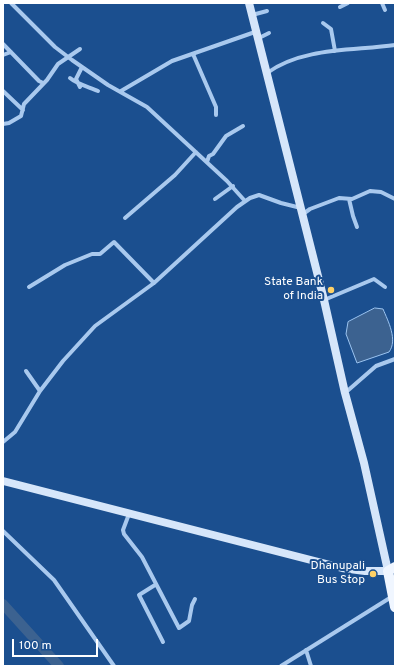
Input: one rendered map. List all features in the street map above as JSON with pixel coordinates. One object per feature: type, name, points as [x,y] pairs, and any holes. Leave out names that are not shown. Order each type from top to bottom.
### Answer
[{"type":"main road","points":[[392,569],[395,607]]},
{"type":"street","points":[[11,3],[69,58],[147,107],[233,186],[245,201]]},
{"type":"street","points":[[3,481],[342,568],[365,571],[392,569],[345,393],[324,300],[256,36],[249,3]]},
{"type":"street","points":[[340,7],[348,3]]},
{"type":"street","points":[[382,3],[385,10]]},
{"type":"street","points":[[251,15],[267,11]]},
{"type":"street","points":[[323,23],[331,29],[335,51]]},
{"type":"street","points":[[121,91],[172,61],[269,33]]},
{"type":"street","points":[[3,44],[39,81],[43,83]]},
{"type":"street","points":[[266,74],[274,68],[309,54],[316,55],[335,51],[395,45]]},
{"type":"street","points":[[3,124],[9,124],[21,116],[24,104],[58,64],[69,58],[80,49]]},
{"type":"street","points":[[3,55],[11,52]]},
{"type":"street","points":[[193,54],[216,107],[216,115]]},
{"type":"street","points":[[78,85],[76,79],[82,67]]},
{"type":"street","points":[[70,78],[78,85]]},
{"type":"street","points":[[78,85],[81,83],[98,91]]},
{"type":"street","points":[[3,91],[23,110]]},
{"type":"street","points":[[207,162],[209,156],[214,154],[226,136],[243,126]]},
{"type":"street","points":[[125,218],[171,179],[196,152]]},
{"type":"street","points":[[215,199],[233,186]]},
{"type":"street","points":[[3,442],[16,432],[40,391],[62,361],[95,326],[154,283],[245,201],[259,195],[302,211],[339,198],[349,199],[370,191],[381,192],[395,199]]},
{"type":"street","points":[[349,199],[357,227]]},
{"type":"street","points":[[29,287],[65,265],[92,254],[100,254],[114,242],[122,248],[154,283]]},
{"type":"street","points":[[324,300],[374,279],[385,287]]},
{"type":"street","points":[[345,393],[376,366],[395,359]]},
{"type":"street","points":[[26,371],[40,391]]},
{"type":"street","points":[[129,514],[123,530],[124,534],[142,558],[179,628],[190,621],[192,605],[196,599]]},
{"type":"street","points":[[3,531],[54,580],[114,666]]},
{"type":"street","points":[[155,585],[139,595],[163,642]]},
{"type":"street","points":[[282,666],[393,596]]},
{"type":"street","points":[[306,650],[311,666]]},
{"type":"water","points":[[375,308],[383,309],[391,330],[393,342],[392,347],[389,352],[357,363],[346,334],[348,322]]},
{"type":"waterway","points":[[3,604],[59,666]]},
{"type":"place","name":"State Bank of India","points":[[331,290]]},
{"type":"place","name":"Dhanupali Bus Stop","points":[[373,574]]}]
